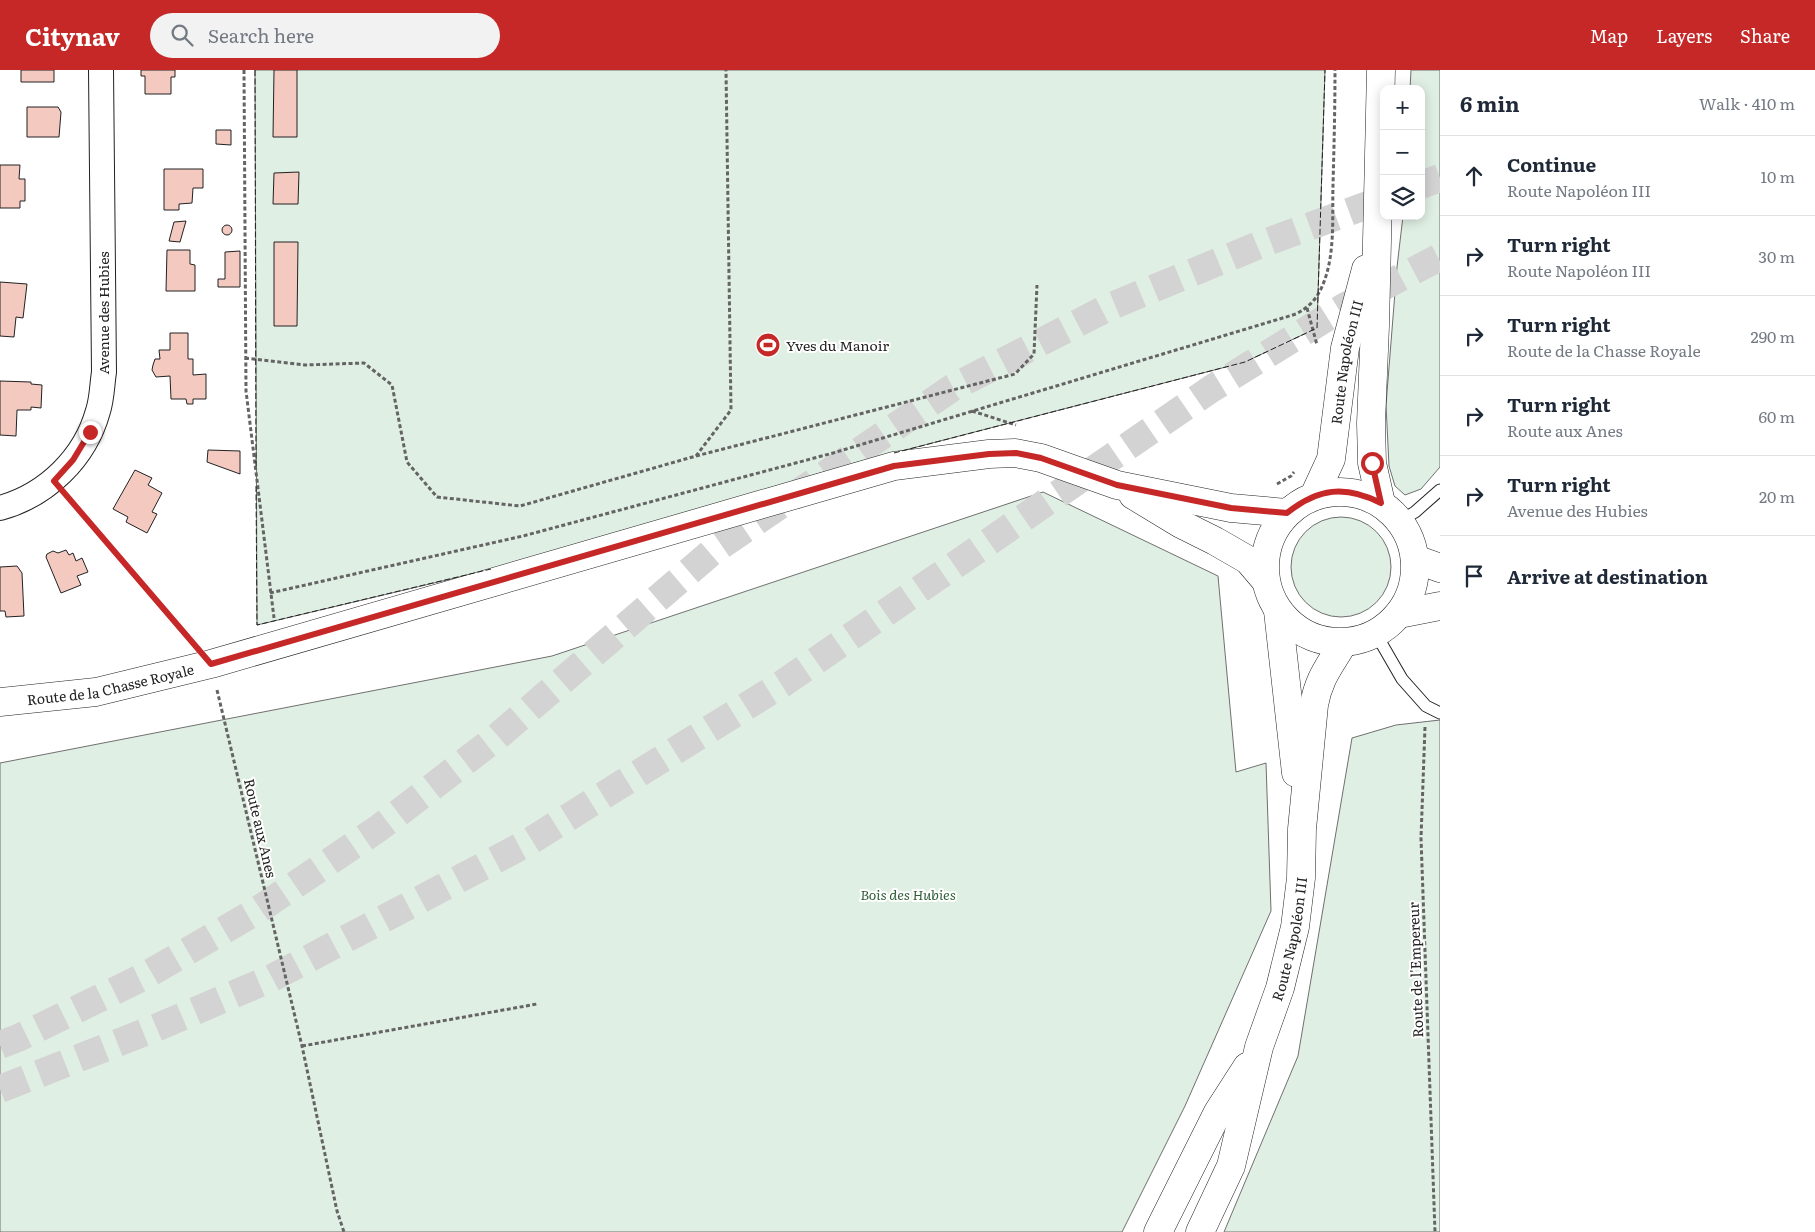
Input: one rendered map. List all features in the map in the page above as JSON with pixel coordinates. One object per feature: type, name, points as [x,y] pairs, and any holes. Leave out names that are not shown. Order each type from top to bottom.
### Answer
[{"type":"main road","name":"Route Napoléon III","points":[[1381,70],[1371,423],[1372,463],[1381,503]]},
{"type":"main road","name":"Route Napoléon III","points":[[1314,496],[1331,460],[1345,348],[1377,226]]},
{"type":"main road","name":"Route de la Chasse Royale","points":[[0,702],[96,692],[211,664],[894,466],[989,454],[1016,453],[1041,458],[1117,485],[1231,508],[1287,513]]},
{"type":"main road","name":"Route de la Chasse Royale","points":[[1117,485],[1182,524],[1248,560],[1266,580]]},
{"type":"main road","name":"Route Napoléon III","points":[[1348,491],[1365,495],[1381,503],[1400,521],[1428,564],[1415,579],[1409,597],[1399,614],[1389,625],[1376,634],[1360,640],[1343,643],[1318,639],[1296,628],[1278,611],[1270,596],[1266,580],[1264,562],[1268,544],[1276,527],[1287,513],[1299,503],[1314,496],[1331,492],[1348,491]]},
{"type":"main road","points":[[1399,614],[1440,606]]},
{"type":"main road","name":"Route Napoléon III","points":[[1278,611],[1302,829]]},
{"type":"main road","name":"Route Napoléon III","points":[[1200,1232],[1230,1166],[1259,1047],[1280,988],[1295,927],[1301,878],[1302,829],[1316,689],[1343,643]]},
{"type":"main road","name":"Route Napoléon III","points":[[1158,1232],[1218,1112],[1259,1047]]},
{"type":"street","name":"Avenue des Hubies","points":[[0,508],[16,503],[38,492],[54,481],[73,460],[90,432],[99,410],[104,372],[101,70]]},
{"type":"lane","points":[[1400,521],[1415,512],[1440,490]]},
{"type":"lane","points":[[1376,634],[1402,679],[1426,706],[1440,712]]},
{"type":"path","points":[[244,70],[246,391],[277,645]]},
{"type":"path","points":[[696,456],[731,410],[726,70]]},
{"type":"path","points":[[270,593],[523,536],[823,455],[1296,314],[1308,308],[1315,300],[1329,266],[1335,70]]},
{"type":"path","points":[[246,358],[304,365],[364,363],[392,385],[407,462],[437,497],[520,506],[696,456],[1015,374],[1034,354],[1037,285]]},
{"type":"path","points":[[1308,308],[1317,351]]},
{"type":"path","points":[[972,411],[1018,425]]},
{"type":"path","points":[[1270,487],[1291,476],[1298,466]]},
{"type":"path","name":"Route aux Anes","points":[[54,481],[211,664],[302,1046],[337,1212],[344,1232]]},
{"type":"path","name":"Route de l'Empereur","points":[[1426,706],[1421,838],[1435,1232]]},
{"type":"path","points":[[302,1046],[537,1004]]},
{"type":"green space","name":"Yves du Manoir","points":[[255,70],[1325,70],[1317,328],[1245,362],[851,464],[514,564],[257,625]]},
{"type":"green space","points":[[1411,70],[1440,70],[1440,467],[1421,489],[1405,495],[1395,486],[1389,466],[1386,405],[1403,220],[1425,220],[1425,85],[1410,85]]},
{"type":"green space","name":"Bois des Hubies","points":[[1043,492],[1218,576],[1236,772],[1266,763],[1271,911],[1185,1106],[1122,1232],[0,1232],[0,763],[552,656]]},
{"type":"green space","points":[[1341,517],[1360,521],[1376,532],[1387,548],[1391,567],[1387,586],[1376,602],[1360,613],[1341,617],[1322,613],[1306,602],[1295,586],[1291,567],[1295,548],[1306,532],[1322,521]]},
{"type":"green space","points":[[1440,720],[1440,1232],[1224,1232],[1298,1056],[1352,738],[1396,725]]},
{"type":"building","points":[[21,70],[54,70],[54,82],[21,82]]},
{"type":"building","points":[[141,70],[175,70],[175,77],[171,77],[171,94],[145,94],[145,76],[141,76]]},
{"type":"building","points":[[274,70],[297,70],[297,137],[273,137]]},
{"type":"building","points":[[27,107],[58,107],[61,112],[59,137],[27,137]]},
{"type":"building","points":[[216,130],[231,130],[231,145],[216,144]]},
{"type":"building","points":[[0,165],[20,165],[19,179],[25,179],[25,201],[20,201],[20,208],[0,208]]},
{"type":"building","points":[[164,169],[203,169],[203,188],[193,188],[192,203],[179,204],[179,210],[164,210]]},
{"type":"building","points":[[299,172],[298,204],[273,204],[274,173]]},
{"type":"building","points":[[186,221],[180,242],[169,241],[174,222]]},
{"type":"building","points":[[227,225],[232,230],[227,235],[222,230]]},
{"type":"building","points":[[274,242],[298,242],[297,326],[274,326]]},
{"type":"building","points":[[167,250],[190,250],[190,264],[195,265],[195,291],[166,291]]},
{"type":"building","points":[[240,251],[240,287],[218,287],[218,279],[225,279],[225,252]]},
{"type":"building","points":[[0,282],[27,284],[23,318],[16,317],[14,337],[0,336]]},
{"type":"building","points":[[170,333],[188,333],[188,359],[193,359],[193,375],[206,374],[206,399],[193,399],[193,404],[187,404],[186,399],[171,399],[170,376],[156,377],[152,370],[155,359],[160,359],[159,350],[170,350]]},
{"type":"building","points":[[0,381],[31,382],[31,384],[42,385],[41,408],[31,407],[31,410],[17,410],[16,436],[0,435]]},
{"type":"building","points":[[208,450],[240,451],[240,474],[207,462]]},
{"type":"building","points":[[135,470],[152,478],[148,485],[162,493],[152,512],[157,514],[147,533],[126,522],[128,517],[113,509]]},
{"type":"building","points":[[66,550],[69,555],[73,553],[76,561],[82,558],[88,572],[77,576],[81,585],[61,593],[46,557],[47,554],[53,551],[58,553]]},
{"type":"building","points":[[17,566],[22,573],[24,616],[6,617],[5,611],[0,611],[0,567]]},
{"type":"tunnel","points":[[1425,184],[1440,178]]},
{"type":"tunnel","points":[[0,1045],[143,977],[255,912],[379,828],[497,737],[713,551],[952,388],[1109,307],[1259,245],[1380,200]]},
{"type":"tunnel","points":[[0,1089],[153,1029],[272,978],[527,843],[782,684],[1211,389],[1344,307],[1440,257]]},
{"type":"fence","points":[[255,70],[256,466]]},
{"type":"fence","points":[[894,453],[1245,362],[1317,328],[1325,70]]},
{"type":"fence","points":[[256,486],[257,625],[491,569]]},
{"type":"place","name":"Yves du Manoir","points":[[768,345]]},
{"type":"route","points":[[90,432],[73,460],[54,481],[211,664],[894,466],[989,454],[1016,453],[1041,458],[1117,485],[1231,508],[1287,513],[1299,503],[1314,496],[1331,492],[1348,491],[1365,495],[1381,503],[1372,463]]}]
